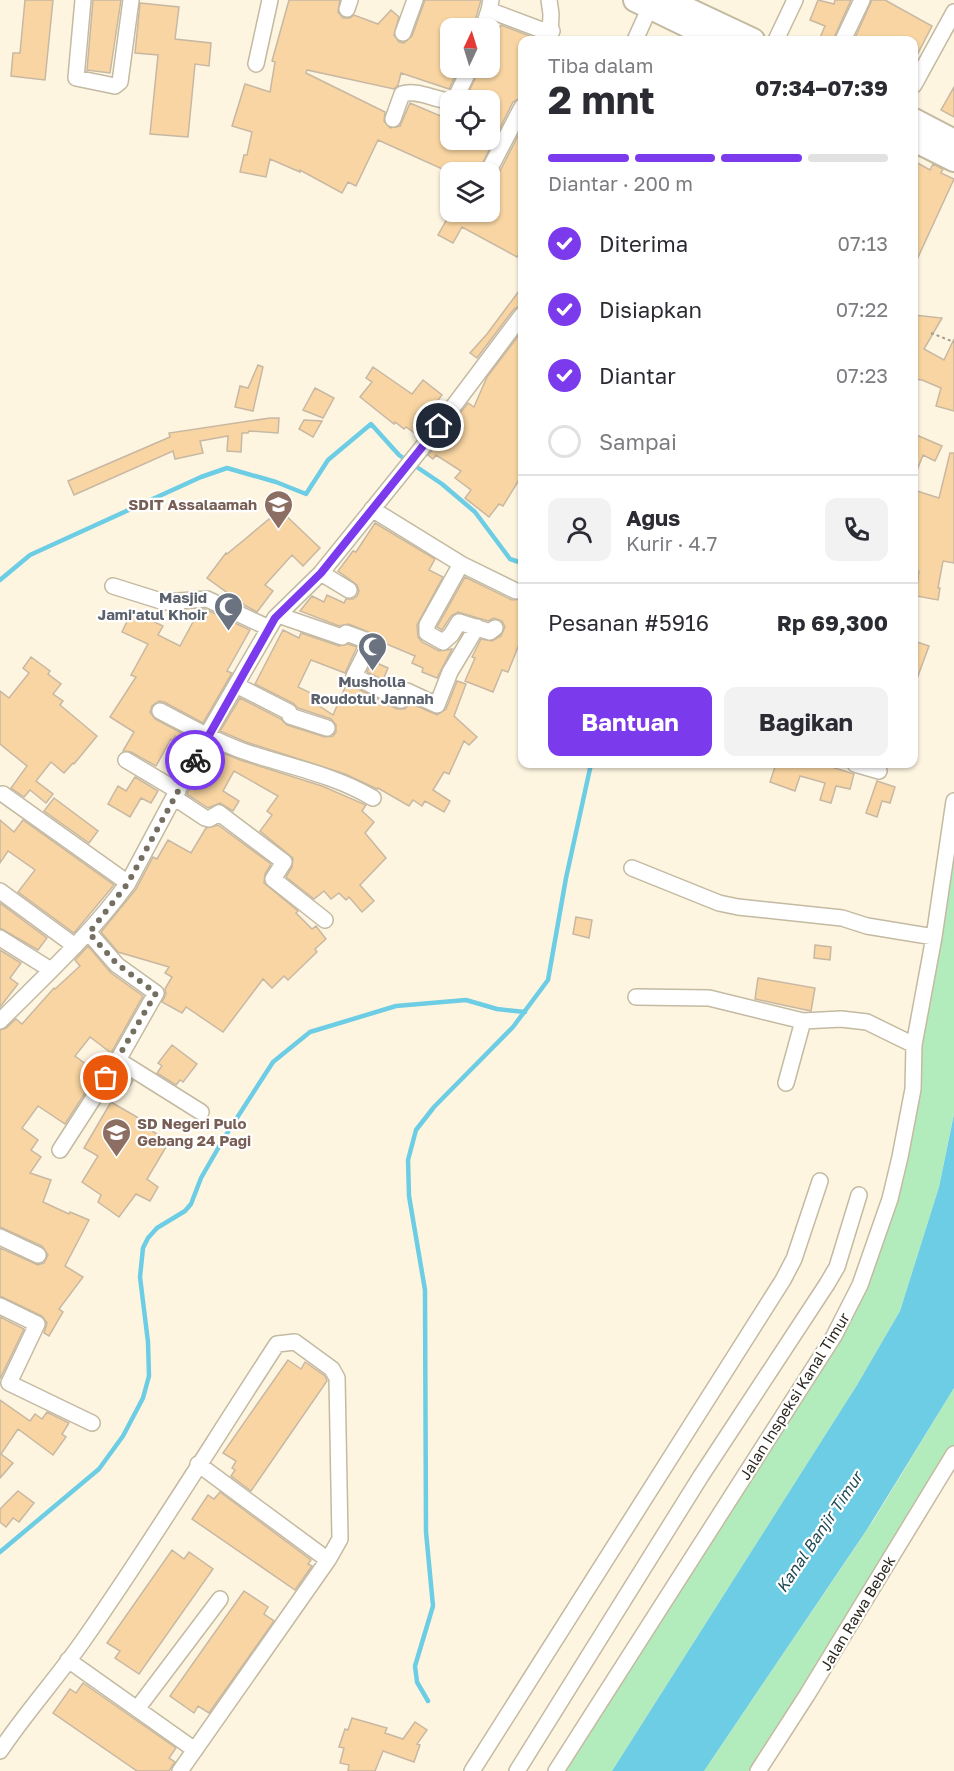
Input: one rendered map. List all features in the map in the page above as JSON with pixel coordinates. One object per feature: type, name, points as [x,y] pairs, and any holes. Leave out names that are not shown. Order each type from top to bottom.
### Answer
[{"type":"highway","points":[[669,3],[712,36]]},
{"type":"highway","points":[[669,3],[744,36]]},
{"type":"highway","points":[[918,122],[954,141]]},
{"type":"highway","points":[[918,143],[954,160]]},
{"type":"street","points":[[83,0],[76,78],[115,86],[120,82],[131,0]]},
{"type":"street","points":[[256,64],[270,0]]},
{"type":"street","points":[[403,33],[415,0]]},
{"type":"street","points":[[490,5],[521,23],[551,36],[549,0]]},
{"type":"street","points":[[778,36],[795,0]]},
{"type":"street","points":[[845,36],[862,0]]},
{"type":"street","points":[[639,36],[669,3]]},
{"type":"street","points":[[918,78],[954,12]]},
{"type":"street","points":[[393,119],[402,94],[408,92],[440,101]]},
{"type":"street","points":[[493,162],[518,116]]},
{"type":"street","points":[[0,1021],[89,933],[128,883],[207,735],[268,628],[278,615],[321,573],[425,444],[518,320]]},
{"type":"street","points":[[372,509],[461,564],[516,591]]},
{"type":"street","points":[[461,564],[426,630],[431,637],[443,642],[451,635],[459,622],[490,633],[495,628]]},
{"type":"street","points":[[321,573],[349,590]]},
{"type":"street","points":[[113,586],[164,602],[207,599],[268,628]]},
{"type":"street","points":[[278,615],[342,637],[346,633],[370,642],[354,676],[401,700],[407,691],[437,705],[450,672],[477,627]]},
{"type":"street","points":[[236,685],[289,712],[290,716],[327,728]]},
{"type":"street","points":[[160,711],[240,750],[345,783],[373,798]]},
{"type":"street","points":[[126,760],[177,795],[205,818],[209,819],[218,813],[284,862],[273,879],[325,920]]},
{"type":"street","points":[[869,768],[879,771]]},
{"type":"street","points":[[3,794],[128,883]]},
{"type":"street","name":"Jalan Inspeksi Kanal Timur","points":[[556,1771],[834,1336],[855,1295],[890,1200],[913,1089],[914,1045],[934,937],[954,801]]},
{"type":"street","points":[[632,868],[719,903],[842,918],[867,926],[934,937]]},
{"type":"street","points":[[0,891],[75,946]]},
{"type":"street","points":[[60,1150],[118,1059],[156,992],[117,964],[89,933]]},
{"type":"street","points":[[0,938],[51,970]]},
{"type":"street","points":[[636,997],[709,998],[803,1021],[841,1019],[867,1022],[914,1045]]},
{"type":"street","points":[[786,1083],[803,1021]]},
{"type":"street","points":[[118,1059],[201,1112]]},
{"type":"street","points":[[472,1771],[783,1280],[794,1259],[820,1181]]},
{"type":"street","points":[[517,1771],[701,1476],[827,1284],[837,1267],[859,1195]]},
{"type":"street","points":[[0,1237],[38,1255]]},
{"type":"street","points":[[0,1306],[38,1324],[9,1383],[92,1423]]},
{"type":"street","points":[[0,1751],[83,1641],[166,1519],[198,1464],[277,1344],[295,1342],[332,1369],[337,1378],[340,1539],[328,1560],[180,1771]]},
{"type":"street","name":"Jalan Rawa Bebek","points":[[758,1771],[954,1454]]},
{"type":"street","points":[[198,1464],[328,1560]]},
{"type":"street","points":[[137,1709],[220,1599]]},
{"type":"street","points":[[68,1659],[195,1750]]},
{"type":"path","points":[[931,333],[954,342]]},
{"type":"green space","points":[[954,801],[954,1113],[939,1187],[900,1311],[857,1385],[612,1771],[556,1771],[834,1336],[897,1169]]},
{"type":"green space","points":[[954,1388],[954,1454],[756,1771],[704,1771],[873,1521]]},
{"type":"water","name":"Kanal Banjir Timur","points":[[954,1114],[954,1388],[868,1528],[704,1771],[612,1771],[857,1385],[900,1311],[939,1187]]},
{"type":"building","points":[[25,0],[53,0],[45,80],[11,76],[13,53],[20,53]]},
{"type":"building","points":[[93,0],[121,0],[110,73],[87,70]]},
{"type":"building","points":[[289,0],[340,0],[338,12],[343,18],[350,18],[354,15],[378,24],[391,10],[399,17],[394,35],[399,42],[404,43],[412,36],[425,0],[481,0],[476,18],[440,18],[440,78],[454,78],[449,89],[401,73],[398,85],[394,89],[307,70],[306,73],[385,112],[384,121],[390,128],[400,126],[410,103],[440,116],[440,150],[489,150],[483,162],[440,162],[440,168],[378,140],[356,186],[348,182],[342,193],[300,170],[300,172],[270,159],[266,177],[240,172],[244,155],[247,155],[252,132],[232,126],[245,84],[270,92],[275,62],[272,61]]},
{"type":"building","points":[[818,0],[834,4],[835,0],[851,0],[835,36],[821,36],[825,26],[810,20]]},
{"type":"building","points":[[872,0],[885,0],[932,26],[918,53],[918,36],[856,36]]},
{"type":"building","points":[[140,3],[179,7],[175,39],[211,43],[209,66],[195,64],[188,137],[150,134],[158,55],[135,53]]},
{"type":"building","points":[[501,25],[530,36],[518,36],[518,99],[513,102],[500,128],[500,90],[470,90],[475,78],[500,78]]},
{"type":"building","points":[[954,87],[954,117],[941,110]]},
{"type":"building","points":[[518,136],[517,257],[462,227],[453,243],[438,235],[445,222],[500,222],[500,171]]},
{"type":"building","points":[[918,163],[930,170],[933,164],[943,169],[941,173],[954,179],[918,257]]},
{"type":"building","points":[[518,292],[518,307],[514,309],[477,358],[470,353]]},
{"type":"building","points":[[918,315],[942,318],[924,349],[944,360],[954,339],[954,411],[936,406],[941,388],[918,380]]},
{"type":"building","points":[[518,336],[518,482],[503,506],[499,504],[489,517],[465,498],[471,490],[455,478],[461,471],[436,455],[433,459],[428,455],[468,403],[474,407],[487,377]]},
{"type":"building","points":[[258,365],[263,367],[253,411],[235,407],[240,386],[248,388]]},
{"type":"building","points":[[373,367],[412,394],[423,380],[442,395],[423,420],[428,424],[419,436],[406,427],[404,429],[395,422],[394,424],[360,397],[372,382],[366,378]]},
{"type":"building","points":[[315,388],[334,398],[323,418],[303,410]]},
{"type":"building","points":[[279,418],[278,433],[249,431],[242,433],[241,452],[227,451],[228,436],[200,441],[203,453],[175,459],[173,451],[74,495],[68,481],[170,437],[169,433]]},
{"type":"building","points":[[304,420],[322,421],[313,437],[299,429]]},
{"type":"building","points":[[918,436],[942,446],[935,461],[923,455],[918,468]]},
{"type":"building","points":[[950,453],[954,453],[954,563],[943,561],[938,600],[918,596],[918,491],[939,498]]},
{"type":"building","name":"SDIT Assalaamah","points":[[280,510],[320,548],[303,566],[292,555],[265,585],[273,591],[257,612],[207,578],[226,553]]},
{"type":"building","points":[[375,523],[435,559],[429,570],[443,577],[417,625],[418,637],[422,642],[439,651],[452,649],[437,678],[422,672],[423,668],[412,663],[415,656],[382,642],[379,664],[388,668],[383,680],[367,672],[380,646],[378,636],[349,624],[339,626],[300,611],[312,596],[324,602],[327,595],[344,603],[346,599],[353,599],[357,596],[359,591],[357,585],[338,571],[353,551],[356,552]]},
{"type":"building","points":[[465,577],[512,600],[518,599],[518,647],[508,672],[502,670],[493,692],[465,681],[475,658],[472,657],[481,639],[492,641],[501,636],[505,627],[502,621],[494,618],[488,621],[458,612],[451,616],[442,630],[437,627]]},
{"type":"building","points":[[200,609],[205,609],[250,630],[227,671],[232,673],[203,723],[164,702],[159,701],[152,706],[150,712],[155,719],[191,738],[188,743],[175,736],[173,740],[171,739],[156,766],[131,752],[123,751],[134,732],[110,717],[136,677],[131,675],[148,644],[122,632],[132,611],[163,626],[158,635],[180,646]]},
{"type":"building","points":[[283,630],[299,638],[301,633],[339,646],[348,644],[357,647],[345,673],[311,660],[298,687],[315,695],[312,701],[333,715],[347,683],[397,709],[405,709],[410,703],[437,715],[446,709],[457,681],[466,684],[454,716],[477,737],[469,745],[464,741],[449,774],[444,772],[433,790],[450,801],[444,812],[425,801],[422,806],[413,800],[409,806],[378,788],[345,774],[246,742],[220,731],[240,698],[281,719],[287,725],[325,737],[333,736],[336,732],[336,725],[331,719],[298,708],[293,703],[255,684]]},
{"type":"building","points":[[918,642],[929,646],[918,676]]},
{"type":"building","points":[[31,657],[50,671],[48,674],[61,684],[53,694],[63,701],[60,705],[97,736],[64,773],[51,762],[36,781],[53,794],[46,803],[30,790],[24,797],[11,788],[27,766],[0,744],[0,691],[9,698],[29,673],[23,668]]},
{"type":"building","points":[[211,748],[240,760],[322,786],[366,805],[362,811],[374,822],[365,833],[386,858],[360,885],[374,901],[362,912],[349,897],[346,900],[339,893],[331,899],[324,891],[314,899],[286,877],[292,867],[293,858],[260,831],[272,815],[267,811],[278,796],[234,771],[223,791],[239,801],[233,811],[220,803],[208,808],[187,794]]},
{"type":"building","points":[[775,768],[835,768],[854,774],[850,789],[836,786],[831,803],[820,800],[825,783],[800,776],[795,791],[770,782]]},
{"type":"building","points":[[135,777],[158,791],[151,803],[141,798],[130,817],[108,804],[118,786],[126,791]]},
{"type":"building","points":[[877,781],[895,787],[890,803],[882,801],[877,817],[866,813]]},
{"type":"building","points":[[54,798],[98,831],[89,843],[44,811]]},
{"type":"building","points":[[0,820],[14,832],[23,820],[114,885],[74,933],[18,892],[35,870],[8,851],[0,863]]},
{"type":"building","points":[[218,825],[271,864],[265,874],[264,883],[298,911],[296,913],[312,929],[316,926],[326,939],[315,949],[317,952],[288,980],[284,976],[272,988],[263,979],[223,1032],[186,1007],[182,1013],[162,1002],[166,994],[165,989],[172,977],[165,973],[169,967],[118,952],[101,932],[136,889],[153,857],[157,859],[168,840],[191,853],[206,828]]},
{"type":"building","points":[[0,903],[47,938],[38,950],[0,928]]},
{"type":"building","points":[[576,917],[592,920],[589,938],[573,934]]},
{"type":"building","points":[[815,945],[831,947],[830,960],[814,958]]},
{"type":"building","points":[[88,946],[111,973],[143,996],[111,1053],[90,1037],[75,1056],[98,1073],[65,1124],[38,1106],[22,1128],[38,1140],[31,1150],[41,1157],[30,1173],[51,1180],[43,1202],[89,1220],[65,1266],[83,1277],[59,1309],[63,1312],[49,1336],[44,1333],[47,1323],[42,1316],[0,1296],[0,1248],[38,1265],[44,1263],[48,1255],[42,1246],[0,1227],[0,1030],[16,1019],[22,1024],[54,988],[80,966],[75,960]]},
{"type":"building","points":[[0,950],[21,963],[10,978],[18,984],[0,1007]]},
{"type":"building","points":[[758,978],[815,988],[811,1011],[755,999]]},
{"type":"building","points":[[172,1045],[197,1064],[183,1082],[180,1080],[176,1085],[157,1073],[162,1066],[158,1063]]},
{"type":"building","points":[[121,1073],[133,1081],[124,1094],[113,1086]]},
{"type":"building","points":[[111,1102],[142,1120],[140,1123],[169,1142],[147,1179],[158,1187],[150,1201],[136,1194],[119,1217],[98,1202],[101,1195],[82,1182],[98,1156],[84,1148]]},
{"type":"building","points":[[0,1317],[24,1329],[0,1379]]},
{"type":"building","points":[[288,1360],[301,1369],[305,1362],[325,1376],[327,1381],[251,1491],[231,1476],[235,1470],[232,1468],[236,1461],[223,1453]]},
{"type":"building","points":[[0,1400],[30,1421],[35,1414],[42,1419],[47,1412],[69,1423],[62,1434],[66,1437],[53,1455],[18,1429],[1,1454],[13,1463],[0,1478]]},
{"type":"building","points":[[18,1491],[34,1503],[19,1522],[13,1518],[6,1527],[0,1522],[0,1509]]},
{"type":"building","points":[[220,1492],[311,1560],[308,1564],[312,1566],[295,1590],[192,1519],[208,1495],[214,1499]]},
{"type":"building","points":[[172,1550],[184,1559],[189,1552],[213,1569],[139,1674],[115,1658],[120,1651],[107,1643]]},
{"type":"building","points":[[244,1591],[268,1607],[264,1614],[274,1621],[209,1713],[198,1706],[194,1713],[170,1696]]},
{"type":"building","points":[[83,1683],[176,1748],[169,1758],[175,1762],[169,1771],[137,1771],[53,1713],[70,1689],[76,1693]]},
{"type":"building","points":[[352,1718],[387,1728],[385,1733],[403,1739],[415,1722],[427,1730],[417,1744],[420,1745],[414,1762],[383,1751],[375,1771],[348,1771],[349,1765],[340,1763],[344,1748],[339,1747],[345,1729],[348,1730]]},
{"type":"waterway","points":[[0,580],[30,555],[201,477],[227,468],[276,482],[306,494],[328,460],[371,424],[399,455],[442,484],[475,512],[510,559],[518,562]]},
{"type":"waterway","points":[[428,1701],[417,1682],[415,1666],[433,1606],[426,1532],[425,1290],[409,1196],[408,1160],[416,1130],[434,1107],[513,1027],[548,980],[566,878],[590,768]]},
{"type":"waterway","points":[[0,1552],[99,1469],[123,1436],[143,1398],[149,1376],[148,1342],[140,1277],[143,1248],[157,1228],[185,1211],[191,1204],[201,1178],[224,1138],[273,1062],[310,1032],[396,1006],[466,1000],[497,1009],[525,1012]]},
{"type":"way so far","points":[[106,1078],[156,992],[117,964],[89,933],[128,883],[195,760]]},
{"type":"place","name":"SDIT Assalaamah","points":[[278,530]]},
{"type":"place","name":"Masjid Jami'atul Khoir","points":[[228,632]]},
{"type":"place","name":"Musholla Roudotul Jannah","points":[[372,672]]},
{"type":"place","name":"SD Negeri Pulo Gebang 24 Pagi","points":[[116,1158]]},
{"type":"route","points":[[195,760],[207,735],[275,618],[321,573],[439,426]]}]
